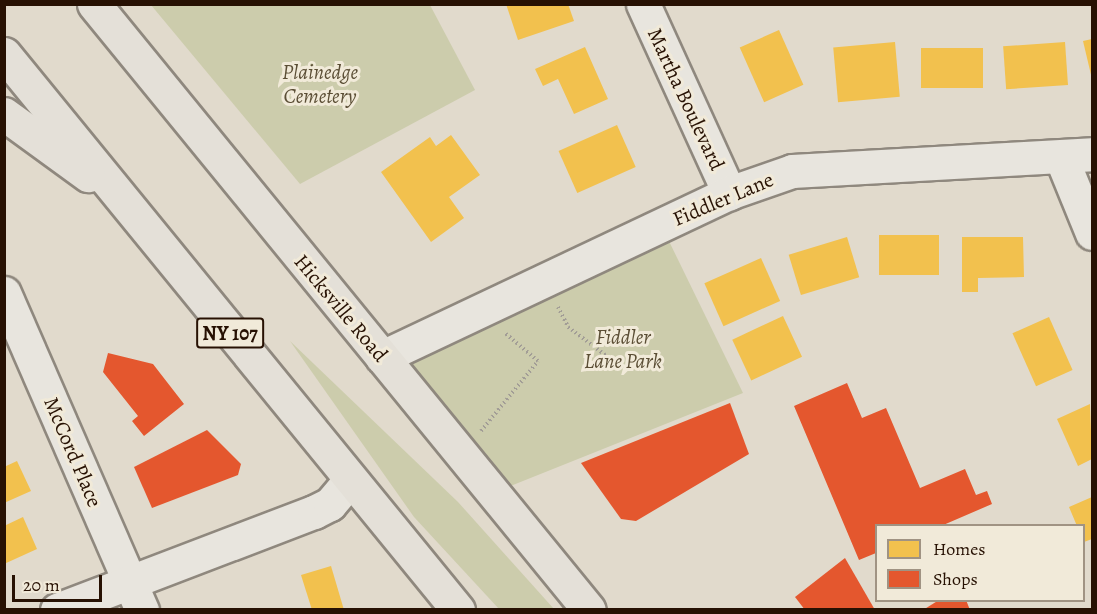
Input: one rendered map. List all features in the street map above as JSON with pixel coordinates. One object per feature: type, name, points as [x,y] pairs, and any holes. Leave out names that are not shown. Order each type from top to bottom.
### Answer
[{"type":"main road","name":"Hicksville Road","points":[[94,4],[589,609]]},
{"type":"main road","name":"NY 107","points":[[4,54],[350,480],[458,609]]},
{"type":"main road","points":[[4,114],[124,202]]},
{"type":"street","name":"Martha Boulevard","points":[[643,4],[729,193]]},
{"type":"street","name":"Fiddler Lane","points":[[382,357],[729,193],[792,171],[831,165],[1077,155]]},
{"type":"street","points":[[1077,155],[1092,233]]},
{"type":"street","name":"McCord Place","points":[[4,294],[137,597]]},
{"type":"street","points":[[57,609],[137,597],[330,504],[350,480]]},
{"type":"path","points":[[544,281],[568,327],[621,368]]},
{"type":"path","points":[[461,455],[538,361],[478,312]]},
{"type":"green space","name":"Plainedge Cemetery","points":[[151,5],[430,5],[475,90],[300,184]]},
{"type":"green space","name":"Fiddler Lane Park","points":[[665,233],[743,393],[503,489],[397,363]]},
{"type":"green space","points":[[290,341],[458,502],[554,609],[499,609],[414,517]]},
{"type":"building: Homes","points":[[506,4],[568,4],[574,21],[518,40]]},
{"type":"building: Homes","points":[[779,30],[803,85],[764,102],[740,47]]},
{"type":"building: Homes","points":[[1092,39],[1092,79],[1083,41]]},
{"type":"building: Homes","points":[[895,42],[900,97],[838,102],[833,47]]},
{"type":"building: Homes","points":[[1065,42],[1068,85],[1006,89],[1003,46]]},
{"type":"building: Homes","points":[[585,47],[608,99],[574,114],[558,79],[543,86],[535,69]]},
{"type":"building: Homes","points":[[921,48],[983,48],[983,88],[921,88]]},
{"type":"building: Homes","points":[[617,125],[636,167],[577,193],[559,151]]},
{"type":"building: Homes","points":[[451,135],[480,175],[449,197],[464,218],[431,242],[381,172],[430,137],[436,146]]},
{"type":"building: Homes","points":[[879,235],[939,235],[939,275],[879,275]]},
{"type":"building: Homes","points":[[847,237],[859,277],[801,295],[789,255]]},
{"type":"building: Homes","points":[[962,237],[1023,237],[1024,277],[978,278],[978,292],[962,292]]},
{"type":"building: Homes","points":[[761,258],[780,301],[723,326],[704,283]]},
{"type":"building: Homes","points":[[783,316],[802,357],[751,380],[732,340]]},
{"type":"building: Homes","points":[[1049,317],[1073,370],[1036,386],[1012,333]]},
{"type":"building: Homes","points":[[1090,404],[1092,459],[1078,466],[1057,419]]},
{"type":"building: Homes","points":[[17,461],[31,491],[4,503],[4,467]]},
{"type":"building: Homes","points":[[1092,497],[1092,539],[1085,542],[1085,524],[1076,524],[1069,507]]},
{"type":"building: Homes","points":[[23,517],[37,549],[4,564],[4,526]]},
{"type":"building: Homes","points":[[331,566],[344,610],[312,610],[301,575]]},
{"type":"building: Shops","points":[[108,353],[153,364],[184,404],[144,436],[132,421],[138,416],[103,372]]},
{"type":"building: Shops","points":[[847,383],[862,418],[886,408],[920,488],[965,469],[976,495],[987,491],[992,504],[946,524],[875,524],[875,553],[859,560],[794,406]]},
{"type":"building: Shops","points":[[730,403],[749,454],[636,521],[621,519],[581,463]]},
{"type":"building: Shops","points":[[207,430],[241,464],[238,475],[152,508],[134,467]]},
{"type":"building: Shops","points":[[845,558],[875,610],[805,610],[795,597]]},
{"type":"building: Shops","points":[[936,602],[967,602],[970,610],[923,610]]}]
